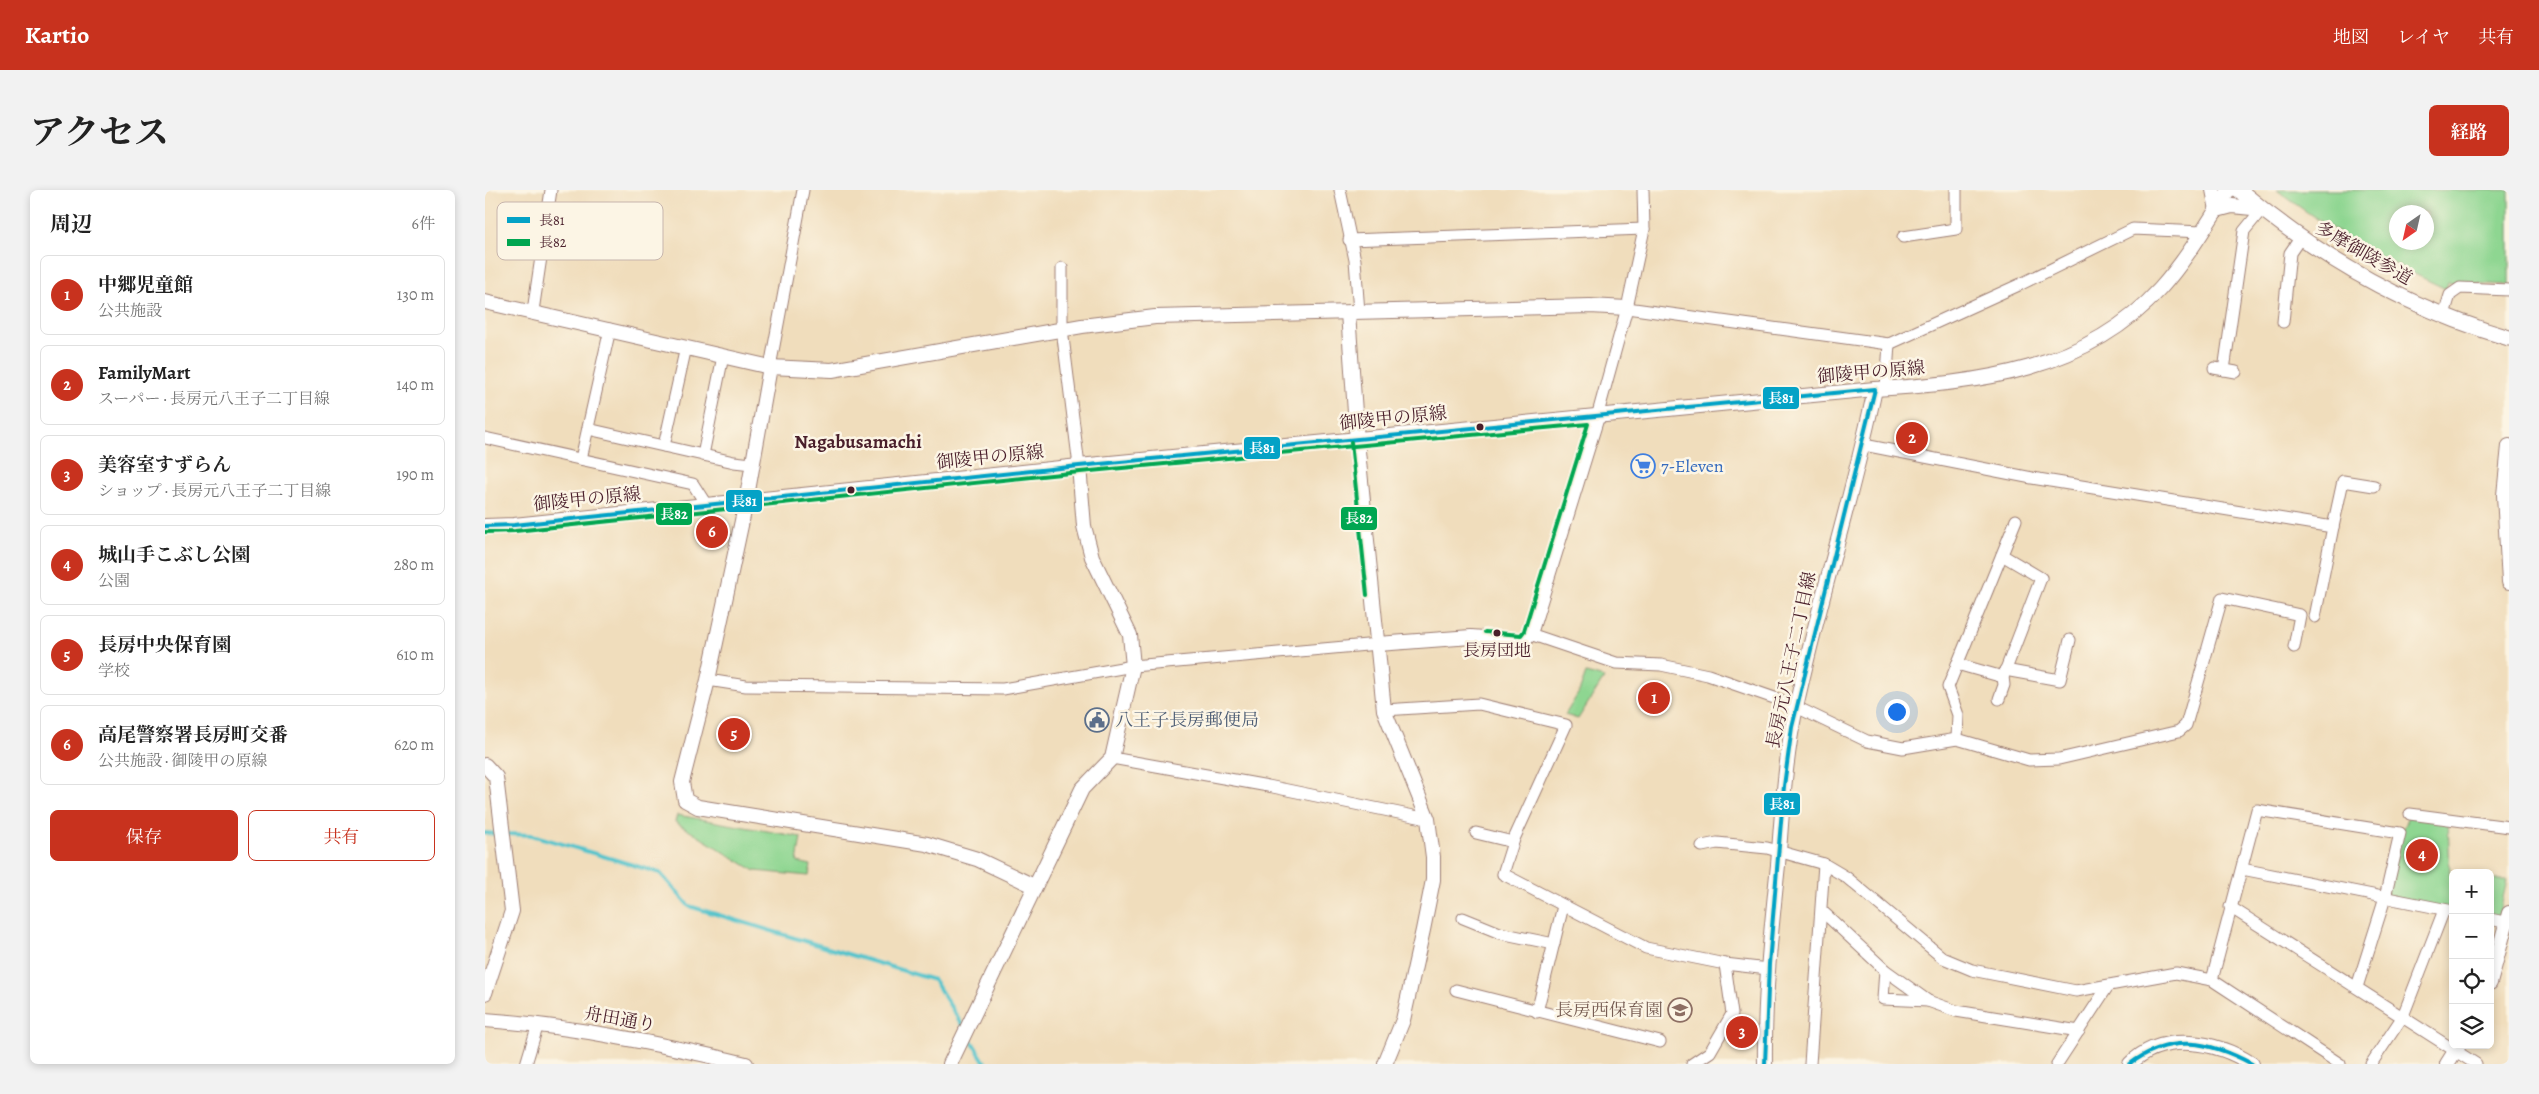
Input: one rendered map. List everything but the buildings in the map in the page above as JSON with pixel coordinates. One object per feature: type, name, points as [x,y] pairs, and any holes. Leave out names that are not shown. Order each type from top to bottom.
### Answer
[{"type":"main road","name":"多摩御陵参道","points":[[2239,190],[2301,238],[2369,281],[2404,299],[2509,338]]},
{"type":"street","points":[[803,190],[746,502],[708,680],[682,782],[685,800],[698,807],[927,844],[977,859],[1034,886]]},
{"type":"street","points":[[1340,190],[1349,240],[1355,260],[1353,313],[1357,441],[1383,710],[1432,833],[1433,880],[1403,1020],[1385,1064]]},
{"type":"street","points":[[708,680],[746,686],[1003,688],[1133,666],[1471,637],[1524,641],[1530,634],[1597,417],[1627,308],[1644,229],[1643,190]]},
{"type":"street","points":[[1903,237],[1956,229],[1956,190]]},
{"type":"street","points":[[2213,190],[2217,210],[2232,206],[2262,209]]},
{"type":"street","name":"御陵甲の原線","points":[[485,526],[514,525],[707,506],[1079,466],[1357,441],[1880,389],[1940,385],[2000,376],[2039,366],[2079,350],[2118,326],[2141,308],[2172,275],[2229,190]]},
{"type":"street","points":[[2225,370],[2245,231],[2262,209]]},
{"type":"street","points":[[1349,240],[1644,229]]},
{"type":"street","points":[[485,302],[533,311],[770,367],[832,370],[1062,329],[1155,317],[1590,306],[1627,308],[1889,344],[2021,284],[2133,229],[2202,232]]},
{"type":"street","points":[[2283,322],[2290,253],[2301,238]]},
{"type":"street","points":[[533,311],[541,260]]},
{"type":"street","points":[[950,1064],[1082,789],[1112,758],[1133,666],[1130,635],[1092,557],[1084,526],[1079,466],[1062,329],[1062,268]]},
{"type":"street","points":[[2444,315],[2450,295],[2460,288],[2509,290]]},
{"type":"street","points":[[581,459],[610,329]]},
{"type":"street","points":[[1880,389],[1889,344]]},
{"type":"street","points":[[664,446],[686,347]]},
{"type":"street","points":[[703,455],[723,356]]},
{"type":"street","name":"長房元八王子二丁目線","points":[[1765,1064],[1768,969],[1779,851],[1796,708],[1813,633],[1880,389]]},
{"type":"street","points":[[588,429],[752,464]]},
{"type":"street","points":[[485,438],[693,484],[707,506]]},
{"type":"street","points":[[1864,445],[2032,478],[2333,527]]},
{"type":"street","points":[[2509,446],[2504,495],[2509,582]]},
{"type":"street","points":[[2315,617],[2343,480],[2374,486]]},
{"type":"street","points":[[1957,739],[1958,715],[1947,687],[2016,520]]},
{"type":"street","points":[[1999,699],[2004,685],[2004,673],[2041,578],[2002,555]]},
{"type":"street","points":[[1530,634],[1616,663],[1661,665],[1709,674],[1796,708],[1867,742],[1903,748],[1957,739],[2029,760],[2059,759],[2179,731],[2186,726],[2222,598],[2300,615],[2294,646]]},
{"type":"street","points":[[1957,664],[2004,673],[2060,680],[2070,640]]},
{"type":"street","points":[[1383,710],[1479,704],[1566,725],[1513,842],[1503,874],[1646,948],[1725,964],[1768,969]]},
{"type":"street","points":[[1112,758],[1268,786],[1428,819]]},
{"type":"street","points":[[485,765],[497,777],[512,912],[485,994]]},
{"type":"street","points":[[2212,980],[2257,810],[2400,833],[2385,898],[2357,988]]},
{"type":"street","points":[[2410,814],[2509,827]]},
{"type":"street","points":[[1476,833],[1513,842]]},
{"type":"street","points":[[1702,846],[1717,843],[1779,851],[1824,864],[1845,878],[1943,958],[1972,970],[2076,991],[2176,973],[2212,980],[2340,1064]]},
{"type":"street","points":[[1810,1064],[1824,864]]},
{"type":"street","points":[[2241,869],[2449,910],[2403,1016],[2371,1064]]},
{"type":"street","points":[[1537,1012],[1563,906]]},
{"type":"street","points":[[2230,907],[2357,988],[2449,1043]]},
{"type":"street","points":[[1822,911],[1885,970],[1928,1001]]},
{"type":"street","points":[[1463,918],[1500,933],[1554,944]]},
{"type":"street","points":[[2494,919],[2508,919],[2494,969]]},
{"type":"street","points":[[1692,1064],[1710,1052],[1732,1014],[1725,964]]},
{"type":"street","points":[[1885,970],[1883,999],[1928,1001],[1956,1010],[2079,1031]]},
{"type":"street","points":[[2057,1064],[2108,986]]},
{"type":"street","points":[[1456,990],[1660,1042]]},
{"type":"street","name":"舟田通り","points":[[485,1020],[538,1024],[693,1051],[746,1064]]},
{"type":"street","points":[[526,1064],[538,1024]]},
{"type":"street","points":[[2130,1064],[2138,1056],[2159,1047],[2195,1042],[2227,1050],[2252,1064]]},
{"type":"street","points":[[2447,1064],[2456,1049]]},
{"type":"street","points":[[2458,1049],[2476,1064]]},
{"type":"green space","points":[[2277,190],[2509,190],[2509,285],[2448,282],[2446,289],[2359,244],[2317,219]]},
{"type":"green space","points":[[1586,673],[1604,678],[1578,719],[1565,715],[1579,692]]},
{"type":"green space","points":[[2410,814],[2448,819],[2449,910],[2385,898],[2400,833]]},
{"type":"green space","points":[[677,815],[801,837],[797,862],[811,865],[809,876],[755,871],[675,822]]},
{"type":"green space","points":[[2494,880],[2507,880],[2498,920],[2494,920]]},
{"type":"waterway","points":[[485,833],[499,834]]},
{"type":"waterway","points":[[506,834],[532,835],[660,873],[689,906],[934,980],[964,1028]]},
{"type":"waterway","points":[[967,1034],[986,1064]]},
{"type":"transit line","name":"長81","points":[[485,526],[514,525],[1079,466],[1875,389],[1792,727],[1784,786],[1769,964],[1765,1064]]},
{"type":"transit line","name":"長82","points":[[485,532],[515,531],[1080,472],[1588,424],[1524,631],[1521,635],[1485,632]]},
{"type":"transit line","name":"長82","points":[[1351,442],[1367,595]]},
{"type":"transit line","name":"長81","points":[[2130,1064],[2145,1054],[2175,1044],[2190,1044],[2221,1050],[2252,1064]]},
{"type":"place","name":"FamilyMart","points":[[1912,438]]},
{"type":"place","name":"7-Eleven","points":[[1643,466]]},
{"type":"place","name":"高尾警察署長房町交番","points":[[712,532]]},
{"type":"place","name":"長房団地","points":[[1497,633]]},
{"type":"place","name":"中郷児童館","points":[[1654,698]]},
{"type":"place","name":"八王子長房郵便局","points":[[1097,720]]},
{"type":"place","name":"長房中央保育園","points":[[734,734]]},
{"type":"place","name":"城山手こぶし公園","points":[[2422,855]]},
{"type":"place","name":"長房西保育園","points":[[1680,1010]]},
{"type":"place","name":"美容室すずらん","points":[[1742,1032]]},
{"type":"district","name":"Nagabusamachi","points":[[858,441]]}]
